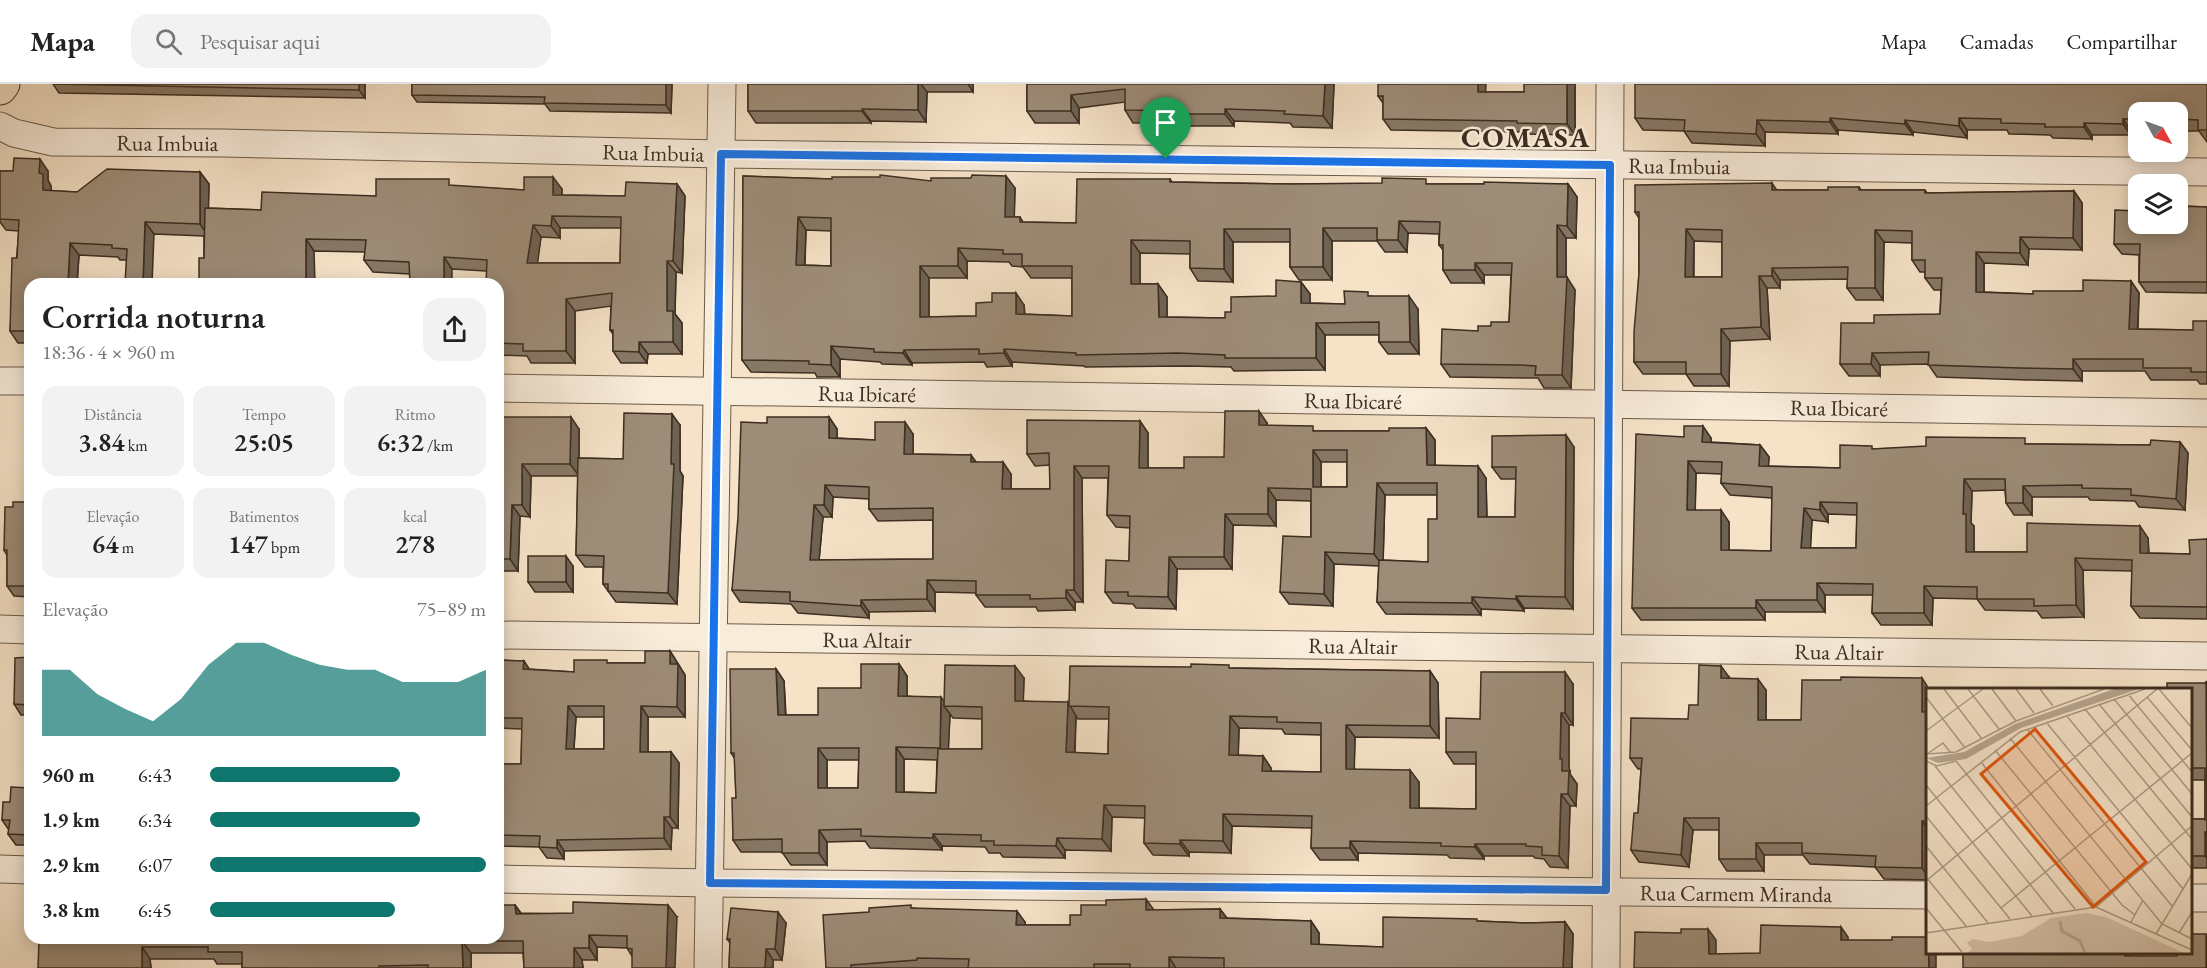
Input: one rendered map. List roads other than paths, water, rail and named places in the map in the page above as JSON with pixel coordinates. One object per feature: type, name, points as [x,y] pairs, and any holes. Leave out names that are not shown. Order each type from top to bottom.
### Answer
[{"type":"main road","points":[[0,88],[3,84]]},
{"type":"street","points":[[708,968],[722,84]]},
{"type":"street","points":[[1606,968],[1610,84]]},
{"type":"street","name":"Rua Imbuia","points":[[0,126],[14,134],[53,142],[223,143],[721,154],[2207,172]]},
{"type":"street","points":[[0,381],[24,381]]},
{"type":"street","name":"Rua Ibicaré","points":[[504,388],[2207,413]]},
{"type":"street","points":[[0,629],[24,630]]},
{"type":"street","name":"Rua Altair","points":[[504,635],[2207,656]]},
{"type":"street","points":[[0,869],[24,870]]},
{"type":"street","name":"Rua Carmem Miranda","points":[[504,879],[1926,895]]},
{"type":"district","name":"COMASA","points":[[1526,137]]}]
